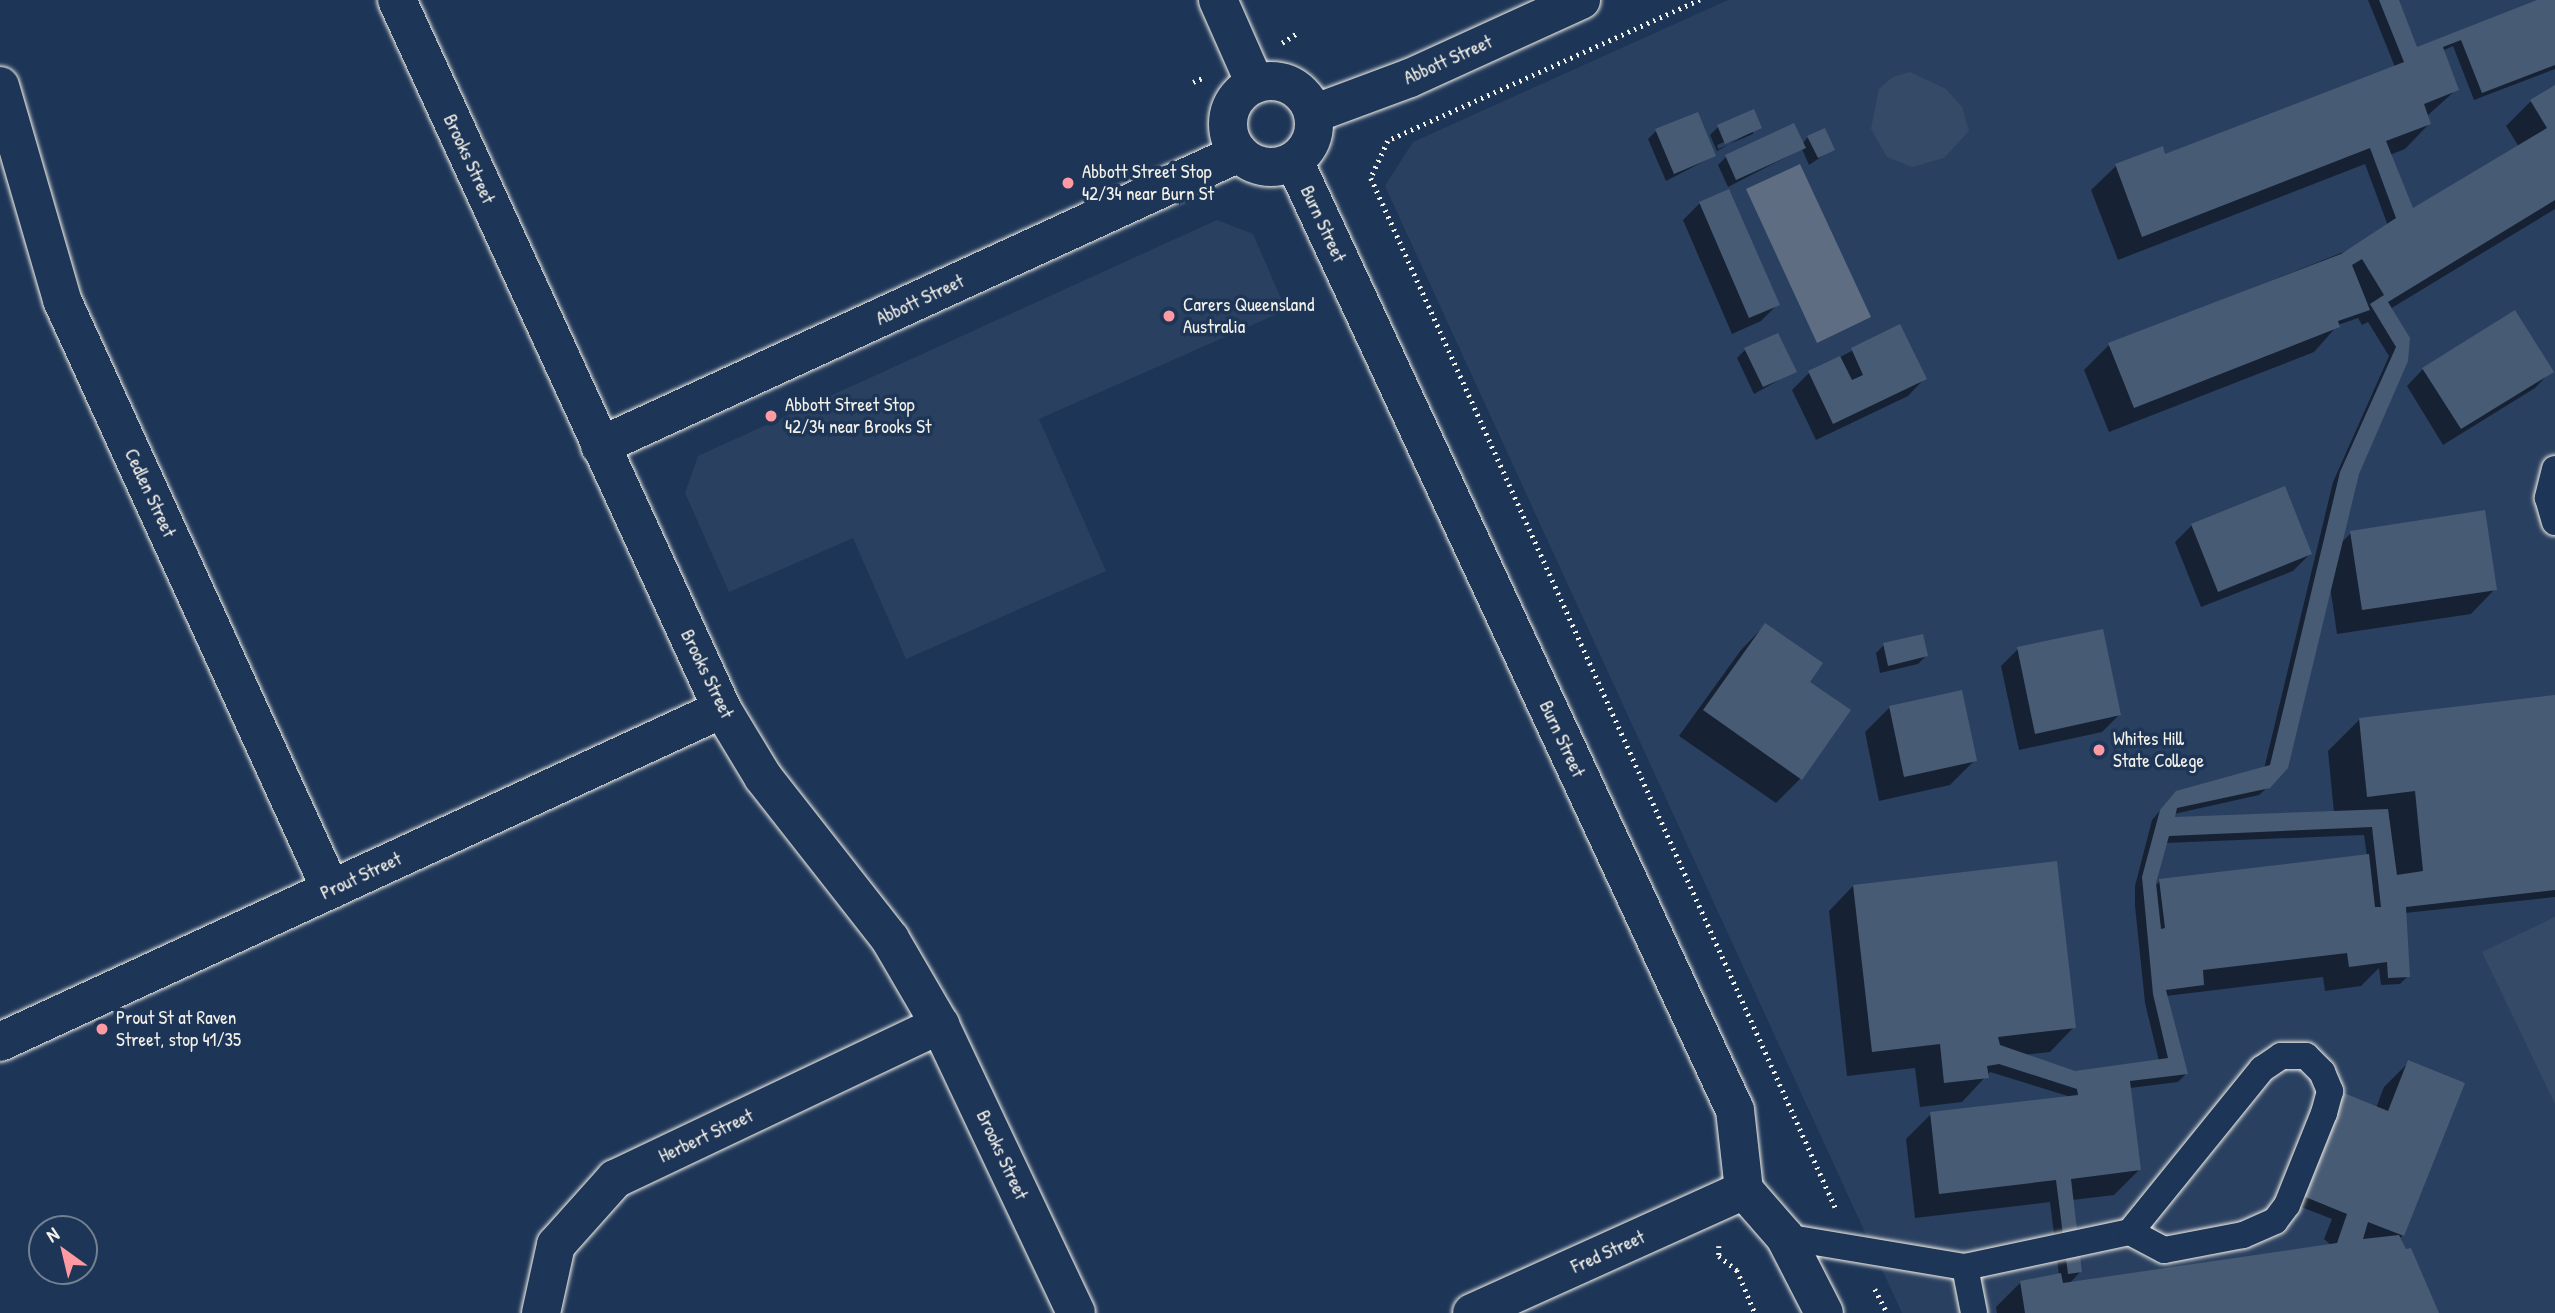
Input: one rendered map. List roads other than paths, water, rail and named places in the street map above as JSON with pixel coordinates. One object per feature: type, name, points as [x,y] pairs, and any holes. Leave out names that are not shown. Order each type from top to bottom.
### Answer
[{"type":"street","name":"Brooks Street","points":[[397,0],[722,709],[763,777],[890,939],[940,1025],[1076,1313]]},
{"type":"street","points":[[1217,0],[1255,84]]},
{"type":"street","name":"Abbott Street","points":[[1313,114],[1410,78],[1581,0]]},
{"type":"street","points":[[1285,83],[1298,90],[1313,114],[1311,141],[1294,160],[1265,166],[1240,153],[1230,135],[1229,114],[1243,91],[1255,84],[1285,83]]},
{"type":"street","name":"Cedlen Street","points":[[0,86],[62,300],[331,890]]},
{"type":"street","name":"Abbott Street","points":[[600,446],[1240,153]]},
{"type":"street","name":"Burn Street","points":[[1294,160],[1735,1110],[1744,1190]]},
{"type":"street","name":"Prout Street","points":[[0,1042],[722,709]]},
{"type":"street","name":"Herbert Street","points":[[541,1313],[556,1245],[615,1179],[940,1025]]},
{"type":"street","points":[[1744,1190],[1785,1237],[1824,1313]]},
{"type":"street","name":"Fred Street","points":[[1472,1313],[1744,1190]]},
{"type":"lane","points":[[2555,469],[2549,498],[2555,522]]},
{"type":"lane","points":[[1785,1237],[1854,1246],[1965,1267],[2130,1232],[2262,1069],[2281,1056],[2306,1056],[2322,1072],[2330,1091],[2324,1113],[2287,1205],[2275,1221],[2243,1235],[2164,1250],[2130,1232]]},
{"type":"lane","points":[[1965,1267],[1974,1313]]},
{"type":"place","name":"Abbott Street Stop 42/34 near Burn St","points":[[1068,183]]},
{"type":"place","name":"Carers Queensland Australia","points":[[1169,316]]},
{"type":"place","name":"Abbott Street Stop 42/34 near Brooks St","points":[[771,416]]},
{"type":"place","name":"Whites Hill State College","points":[[2099,750]]},
{"type":"place","name":"Prout St at Raven Street, stop 41/35","points":[[102,1029]]}]
